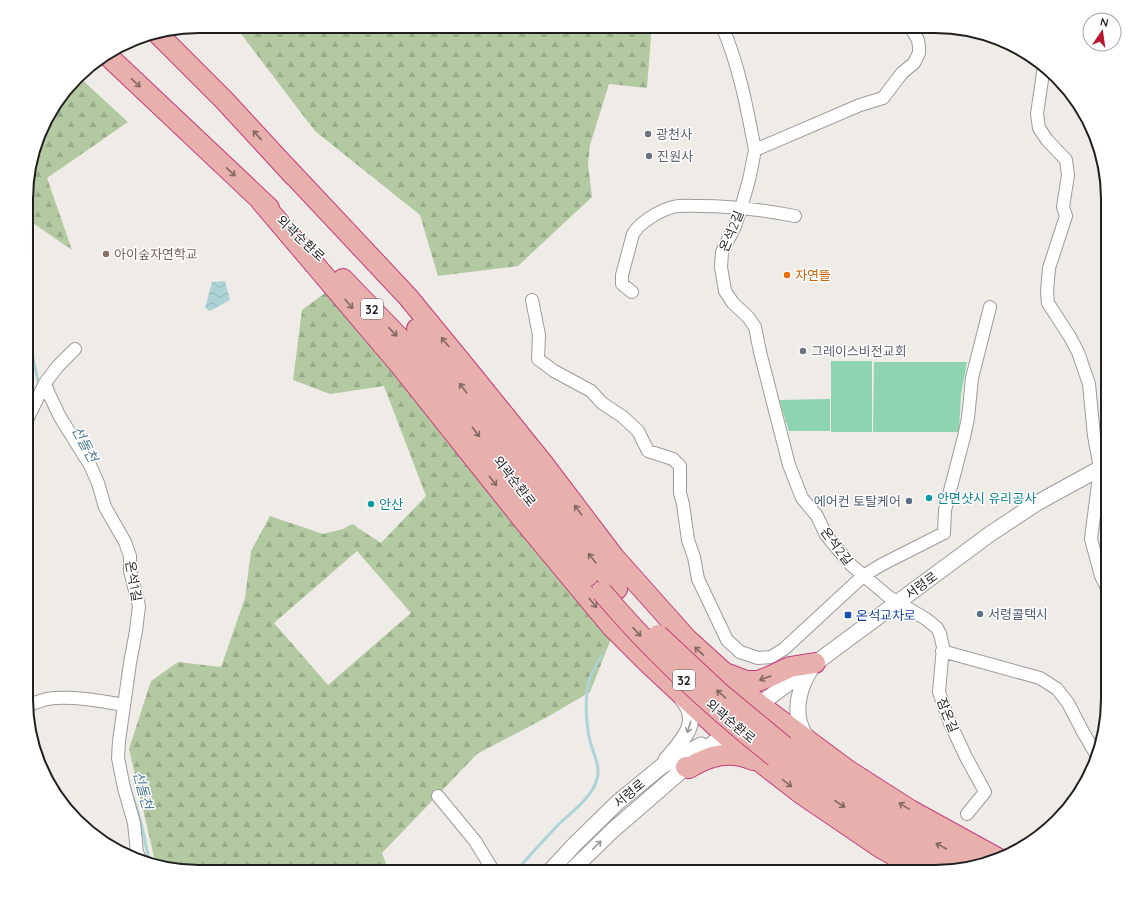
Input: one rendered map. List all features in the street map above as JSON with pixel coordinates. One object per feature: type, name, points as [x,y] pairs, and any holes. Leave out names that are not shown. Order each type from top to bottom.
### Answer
[{"type":"highway","name":"외곽순환로","points":[[162,38],[225,101],[286,167],[454,376],[574,535],[637,632],[676,673],[729,720],[774,756],[819,790],[858,816],[913,849],[943,865]]},
{"type":"highway","name":"외곽순환로","points":[[111,59],[347,283],[418,357],[578,563],[610,591]]},
{"type":"highway","points":[[286,167],[408,298],[468,369],[614,557],[687,639],[722,672],[808,742],[876,789],[946,831],[991,855]]},
{"type":"highway","points":[[260,200],[399,364],[528,526],[612,626],[649,664],[723,734],[774,756],[803,795],[836,819],[881,848],[911,865]]},
{"type":"highway","points":[[722,672],[739,679],[752,682],[763,680],[790,667],[815,663]]},
{"type":"highway","points":[[679,772],[707,758],[724,754],[743,756],[774,756]]},
{"type":"highway","name":"외곽순환로","points":[[774,756],[826,777],[884,815],[970,861]]},
{"type":"street","points":[[725,33],[742,85],[755,150],[860,105],[883,98],[902,73],[914,63],[920,46],[914,33]]},
{"type":"street","points":[[1043,73],[1037,114],[1039,128],[1047,140],[1062,153],[1066,160],[1068,175],[1063,206],[1066,216],[1049,268],[1047,291],[1048,303],[1078,352],[1087,377],[1090,392],[1094,436],[1101,457]]},
{"type":"street","name":"온석2길","points":[[755,150],[749,180],[741,208],[735,226],[725,244],[721,259],[722,280],[733,303],[748,317],[755,327],[789,465],[802,498],[817,516],[826,535],[839,552],[863,576],[897,602]]},
{"type":"street","points":[[632,292],[622,284],[622,275],[634,232],[650,218],[663,210],[679,206],[719,206],[764,210],[796,216]]},
{"type":"street","points":[[532,300],[539,335],[538,359],[554,371],[591,391],[602,403],[623,417],[638,431],[648,451],[672,459],[679,465],[681,471],[680,493],[688,540],[694,557],[698,579],[729,642],[736,649],[758,658],[769,658],[777,655],[863,576],[886,562],[944,533],[945,510],[964,437],[968,418],[972,378],[990,307]]},
{"type":"street","points":[[33,408],[45,383],[75,349]]},
{"type":"street","name":"온석1길","points":[[45,383],[67,430],[90,465],[98,483],[105,507],[125,542],[130,556],[130,571],[139,606],[119,741],[118,758],[124,788],[134,823],[137,852]]},
{"type":"street","name":"서령로","points":[[577,865],[613,830],[723,734],[760,704],[1007,522],[1037,503],[1101,468]]},
{"type":"street","points":[[1101,483],[1091,538],[1101,576]]},
{"type":"street","name":"잠온길","points":[[897,602],[926,619],[937,628],[942,640],[939,692],[950,723],[985,792],[967,814]]},
{"type":"street","points":[[942,651],[1040,678],[1057,689],[1068,703],[1093,749]]},
{"type":"street","points":[[808,742],[809,738],[799,722],[798,701],[804,680],[815,663]]},
{"type":"street","points":[[679,772],[662,766],[684,739],[690,724],[690,712],[684,701],[679,696],[680,692]]},
{"type":"street","points":[[33,704],[58,698],[99,701],[124,705]]},
{"type":"street","name":"서령로","points":[[557,865],[601,818],[662,766],[723,734]]},
{"type":"street","points":[[438,796],[475,841],[485,856],[488,865]]},
{"type":"green space","points":[[240,33],[650,33],[651,35],[647,88],[609,84],[590,145],[588,165],[592,197],[518,266],[438,276],[420,215],[315,131]]},
{"type":"green space","points":[[83,81],[128,122],[47,178],[72,250],[33,223],[33,189],[36,167],[50,126],[67,98]]},
{"type":"green space","points":[[325,293],[408,379],[611,639],[590,692],[549,716],[477,754],[382,853],[386,865],[189,865],[156,859],[154,859],[129,749],[151,681],[178,662],[221,667],[245,598],[251,551],[270,516],[323,534],[343,529],[352,524],[381,543],[426,496],[384,386],[330,394],[293,380],[302,310]],"holes":[[[357,551],[411,613],[328,685],[274,623]]]},
{"type":"green space","points":[[831,361],[872,361],[872,432],[831,432]]},
{"type":"green space","points":[[874,362],[967,362],[961,395],[959,432],[873,432]]},
{"type":"green space","points":[[830,399],[830,431],[789,431],[779,400]]},
{"type":"water","points":[[225,281],[230,300],[210,311],[205,308],[212,282]]},
{"type":"waterway","name":"선돌천","points":[[33,358],[39,385]]},
{"type":"waterway","points":[[522,865],[560,823],[587,798],[595,786],[598,770],[591,746],[586,701],[590,678],[601,656]]},
{"type":"waterway","name":"선돌천","points":[[129,785],[140,820],[148,857]]},
{"type":"place","name":"광천사","points":[[648,134]]},
{"type":"place","name":"진원사","points":[[649,156]]},
{"type":"place","name":"아이숲자연학교","points":[[106,254]]},
{"type":"place","name":"자연뜰","points":[[787,275]]},
{"type":"place","name":"그레이스비전교회","points":[[803,351]]},
{"type":"place","name":"안면샷시 유리공사","points":[[929,498]]},
{"type":"place","name":"에어컨 토탈케어","points":[[909,501]]},
{"type":"place","name":"안산","points":[[371,504]]},
{"type":"place","name":"서령콜택시","points":[[980,614]]},
{"type":"place","name":"온석교차로","points":[[848,615]]}]
